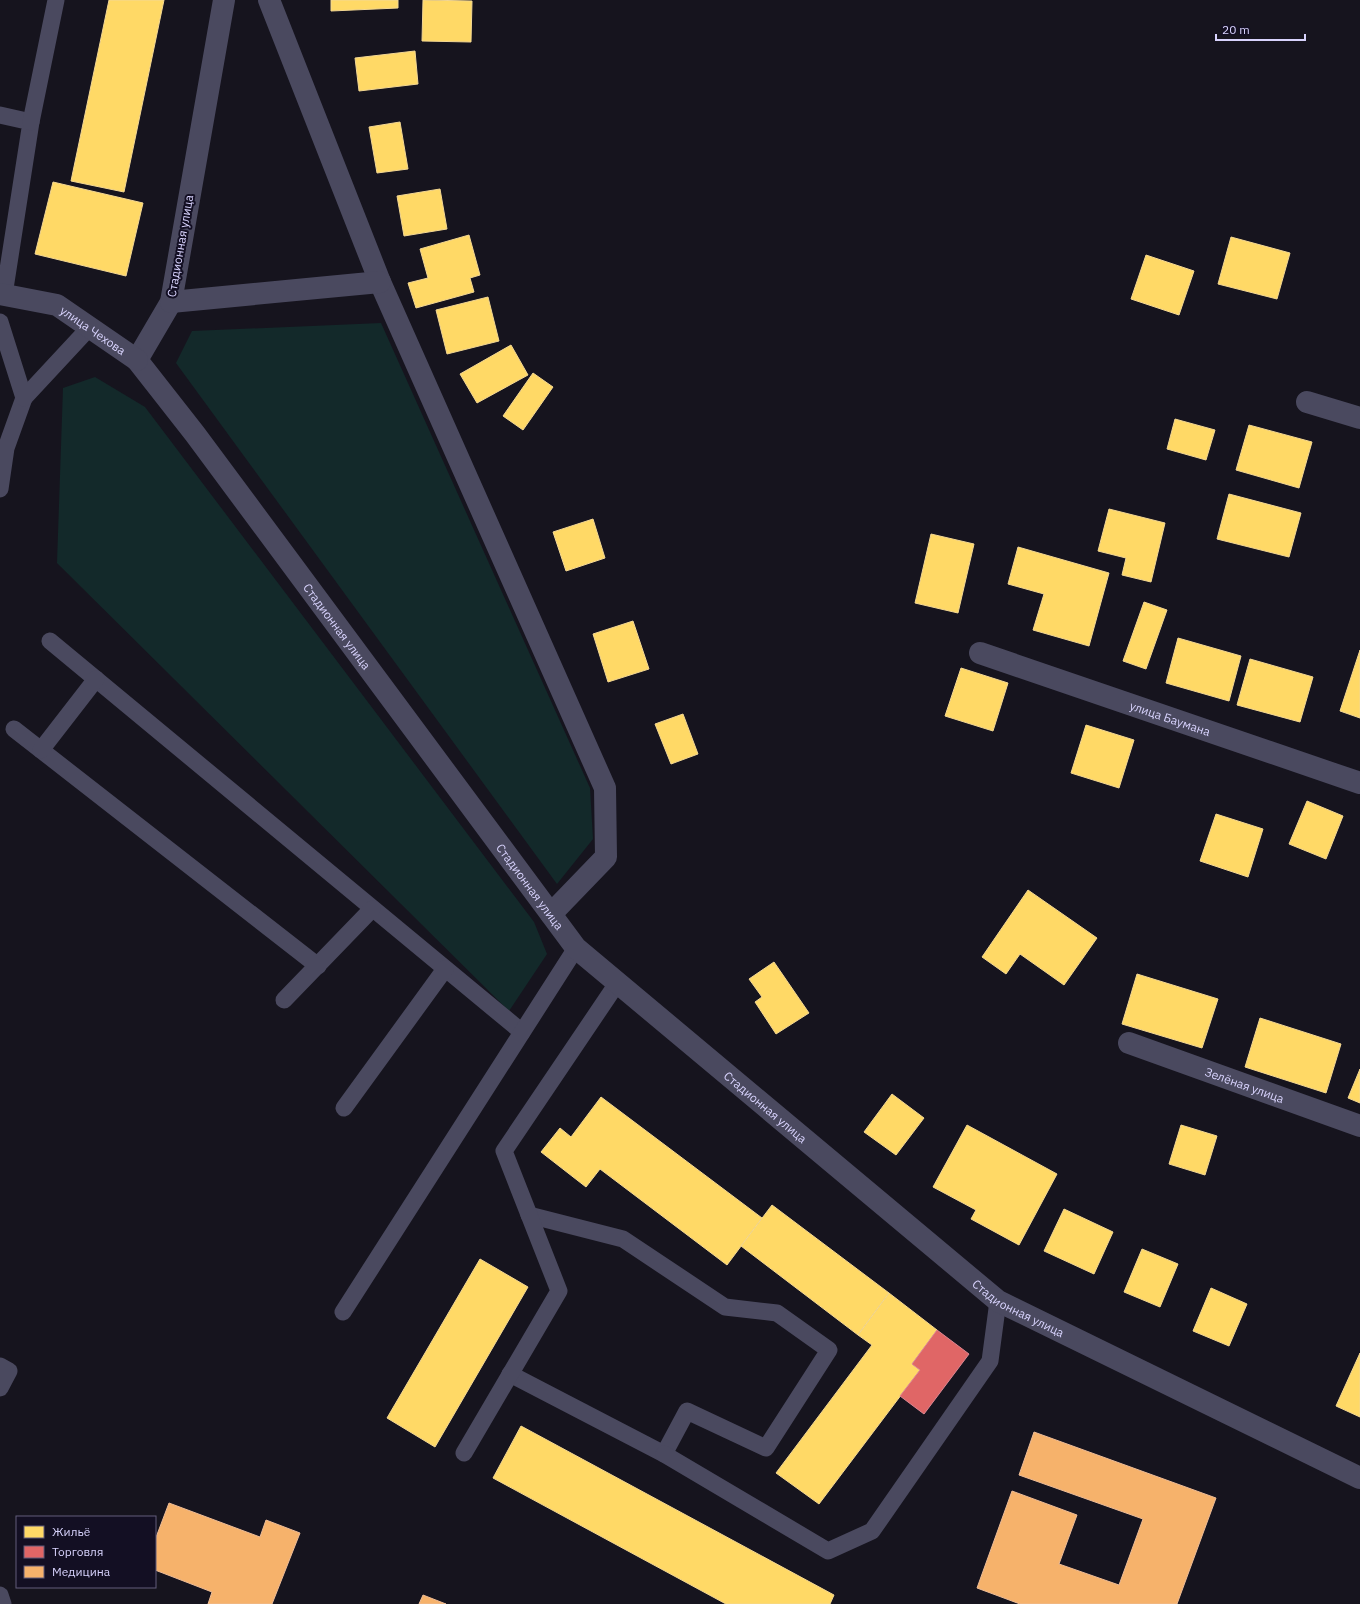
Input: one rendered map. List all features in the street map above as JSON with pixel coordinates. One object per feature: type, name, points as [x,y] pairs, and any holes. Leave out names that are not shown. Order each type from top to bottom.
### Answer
[{"type":"street","name":"Стадионная улица","points":[[224,0],[171,302],[137,360],[209,453],[576,948],[998,1300],[1360,1478]]},
{"type":"street","points":[[269,0],[380,282],[605,788],[606,857],[551,914]]},
{"type":"street","points":[[171,302],[380,282]]},
{"type":"street","name":"улица Чехова","points":[[2,295],[57,305],[137,360]]},
{"type":"street","points":[[1307,402],[1360,418]]},
{"type":"street","name":"улица Баумана","points":[[980,653],[1360,784]]},
{"type":"street","name":"Зелёная улица","points":[[1129,1043],[1360,1126]]},
{"type":"lane","points":[[2,295],[31,122],[56,0]]},
{"type":"lane","points":[[0,115],[31,122]]},
{"type":"lane","points":[[0,322],[24,398]]},
{"type":"lane","points":[[0,489],[3,448],[24,398],[90,328]]},
{"type":"lane","points":[[50,641],[522,1032]]},
{"type":"lane","points":[[41,750],[96,679]]},
{"type":"lane","points":[[14,729],[318,966]]},
{"type":"lane","points":[[284,1000],[372,909]]},
{"type":"lane","points":[[344,1312],[576,948]]},
{"type":"lane","points":[[344,1108],[445,969]]},
{"type":"lane","points":[[464,1453],[559,1291],[504,1151],[618,982]]},
{"type":"lane","points":[[529,1215],[623,1240],[726,1307],[777,1313],[829,1350],[766,1448],[687,1412],[664,1454]]},
{"type":"lane","points":[[510,1374],[664,1454],[828,1551],[872,1531],[990,1361],[998,1300]]},
{"type":"lane","points":[[0,1366],[9,1372],[0,1388]]},
{"type":"lane","points":[[0,1595],[3,1604]]},
{"type":"green space","points":[[381,323],[590,788],[593,839],[557,884],[176,363],[192,331]]},
{"type":"green space","points":[[95,377],[145,407],[534,922],[547,954],[509,1011],[57,563],[63,388]]},
{"type":"building: Жильё","points":[[109,0],[164,0],[124,192],[71,181]]},
{"type":"building: Жильё","points":[[331,0],[398,0],[398,8],[331,11]]},
{"type":"building: Жильё","points":[[423,0],[472,1],[471,42],[422,41]]},
{"type":"building: Жильё","points":[[415,51],[418,84],[359,91],[355,58]]},
{"type":"building: Жильё","points":[[400,122],[408,169],[377,173],[369,127]]},
{"type":"building: Жильё","points":[[53,182],[143,203],[126,276],[35,254]]},
{"type":"building: Жильё","points":[[440,189],[447,229],[404,236],[397,196]]},
{"type":"building: Жильё","points":[[469,235],[480,275],[470,278],[474,292],[416,308],[408,283],[428,278],[420,249]]},
{"type":"building: Жильё","points":[[1231,237],[1290,253],[1277,299],[1218,284]]},
{"type":"building: Жильё","points":[[1146,255],[1194,271],[1179,315],[1131,299]]},
{"type":"building: Жильё","points":[[488,297],[499,341],[447,354],[436,310]]},
{"type":"building: Жильё","points":[[511,345],[528,375],[477,403],[460,374]]},
{"type":"building: Жильё","points":[[533,373],[553,387],[523,430],[503,416]]},
{"type":"building: Жильё","points":[[1175,419],[1215,430],[1206,460],[1167,449]]},
{"type":"building: Жильё","points":[[1249,425],[1312,442],[1299,488],[1236,470]]},
{"type":"building: Жильё","points":[[1229,494],[1301,513],[1289,557],[1217,539]]},
{"type":"building: Жильё","points":[[1109,509],[1165,523],[1151,582],[1122,575],[1126,558],[1098,551]]},
{"type":"building: Жильё","points":[[593,519],[605,558],[566,571],[553,532]]},
{"type":"building: Жильё","points":[[931,534],[974,544],[958,613],[915,603]]},
{"type":"building: Жильё","points":[[1018,547],[1109,573],[1089,646],[1033,630],[1044,594],[1008,584]]},
{"type":"building: Жильё","points":[[1144,602],[1167,610],[1146,669],[1123,661]]},
{"type":"building: Жильё","points":[[633,621],[649,669],[608,682],[593,634]]},
{"type":"building: Жильё","points":[[1178,638],[1241,656],[1229,701],[1166,683]]},
{"type":"building: Жильё","points":[[1360,650],[1360,718],[1340,711]]},
{"type":"building: Жильё","points":[[1250,659],[1313,677],[1300,722],[1237,705]]},
{"type":"building: Жильё","points":[[961,668],[1008,683],[993,731],[945,716]]},
{"type":"building: Жильё","points":[[683,714],[698,754],[671,764],[655,724]]},
{"type":"building: Жильё","points":[[1086,725],[1134,740],[1119,788],[1071,773]]},
{"type":"building: Жильё","points":[[1307,801],[1343,816],[1326,859],[1289,844]]},
{"type":"building: Жильё","points":[[1216,814],[1263,829],[1248,877],[1200,861]]},
{"type":"building: Жильё","points":[[1028,890],[1097,938],[1064,985],[1020,954],[1006,974],[982,957]]},
{"type":"building: Жильё","points":[[774,962],[809,1013],[776,1034],[755,1002],[762,997],[749,979]]},
{"type":"building: Жильё","points":[[1137,974],[1218,999],[1202,1048],[1122,1024]]},
{"type":"building: Жильё","points":[[1260,1018],[1341,1044],[1326,1093],[1245,1067]]},
{"type":"building: Жильё","points":[[1360,1069],[1360,1103],[1348,1098]]},
{"type":"building: Жильё","points":[[892,1094],[924,1118],[896,1155],[864,1132]]},
{"type":"building: Жильё","points":[[601,1097],[762,1218],[727,1265],[600,1169],[586,1187],[541,1152],[560,1128],[571,1137]]},
{"type":"building: Жильё","points":[[967,1125],[1057,1174],[1019,1245],[971,1219],[976,1210],[933,1187]]},
{"type":"building: Жильё","points":[[1181,1125],[1217,1136],[1205,1175],[1169,1164]]},
{"type":"building: Жильё","points":[[772,1205],[889,1293],[858,1335],[741,1246]]},
{"type":"building: Жильё","points":[[1064,1209],[1113,1232],[1094,1274],[1044,1251]]},
{"type":"building: Жильё","points":[[1142,1249],[1178,1264],[1160,1307],[1124,1292]]},
{"type":"building: Жильё","points":[[480,1259],[528,1287],[435,1447],[387,1418]]},
{"type":"building: Жильё","points":[[1211,1288],[1247,1304],[1229,1346],[1193,1331]]},
{"type":"building: Жильё","points":[[889,1293],[937,1330],[912,1364],[920,1370],[819,1504],[776,1473],[872,1345],[858,1335]]},
{"type":"building: Жильё","points":[[1360,1353],[1360,1417],[1336,1406]]},
{"type":"building: Жильё","points":[[521,1426],[834,1595],[830,1604],[726,1604],[493,1478]]},
{"type":"building: Торговля","points":[[937,1330],[969,1354],[924,1414],[900,1396],[920,1370],[912,1364]]},
{"type":"building: Медицина","points":[[1034,1432],[1216,1498],[1177,1604],[1020,1604],[977,1588],[1012,1491],[1077,1515],[1059,1564],[1119,1585],[1143,1519],[1019,1475]]},
{"type":"building: Медицина","points":[[169,1503],[260,1537],[266,1520],[300,1533],[272,1604],[208,1604],[212,1592],[156,1570],[156,1537]]},
{"type":"building: Медицина","points":[[423,1595],[446,1604],[419,1604]]}]
